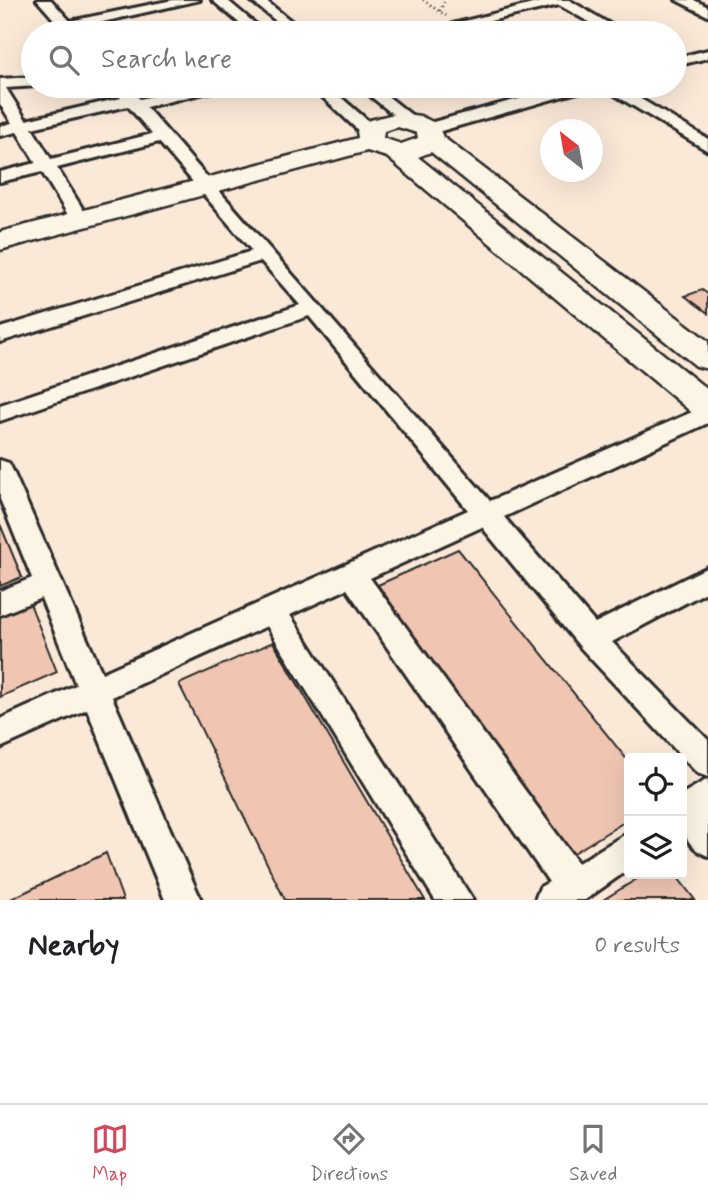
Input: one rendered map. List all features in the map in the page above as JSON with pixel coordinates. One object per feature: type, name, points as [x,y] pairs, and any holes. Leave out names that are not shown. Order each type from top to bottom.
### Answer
[{"type":"street","points":[[44,0],[62,21]]},
{"type":"street","points":[[106,21],[193,0]]},
{"type":"street","points":[[219,0],[241,21]]},
{"type":"street","points":[[257,0],[284,21]]},
{"type":"street","points":[[683,0],[708,12]]},
{"type":"street","points":[[473,21],[561,1],[597,21]]},
{"type":"street","points":[[687,59],[708,54]]},
{"type":"street","points":[[0,84],[21,83]]},
{"type":"street","points":[[0,91],[80,219]]},
{"type":"street","points":[[0,131],[125,98]]},
{"type":"street","points":[[130,98],[487,512],[592,639],[708,762]]},
{"type":"street","points":[[0,734],[708,410],[378,141],[332,98]]},
{"type":"street","points":[[382,98],[708,358]]},
{"type":"street","points":[[423,130],[539,98]]},
{"type":"street","points":[[628,98],[708,146]]},
{"type":"street","points":[[0,241],[378,141],[418,149],[423,130]]},
{"type":"street","points":[[0,177],[163,136]]},
{"type":"street","points":[[0,334],[265,253]]},
{"type":"street","points":[[0,413],[313,309]]},
{"type":"street","points":[[0,469],[7,504],[48,583],[183,900]]},
{"type":"street","points":[[351,573],[564,893],[624,852]]},
{"type":"street","points":[[592,639],[708,578]]},
{"type":"street","points":[[0,603],[48,583]]},
{"type":"street","points":[[271,609],[455,900]]},
{"type":"street","points":[[692,806],[708,839]]},
{"type":"path","points":[[440,11],[445,0]]},
{"type":"building","points":[[702,290],[708,294],[708,313],[685,296]]},
{"type":"building","points":[[0,524],[22,577],[0,586]]},
{"type":"building","points":[[458,549],[624,756],[624,822],[569,856],[378,585]]},
{"type":"building","points":[[29,601],[57,672],[0,697],[0,613]]},
{"type":"building","points":[[273,642],[425,900],[285,900],[179,684]]},
{"type":"building","points":[[106,853],[123,900],[9,900]]},
{"type":"building","points":[[637,879],[679,879],[695,900],[603,900]]}]
